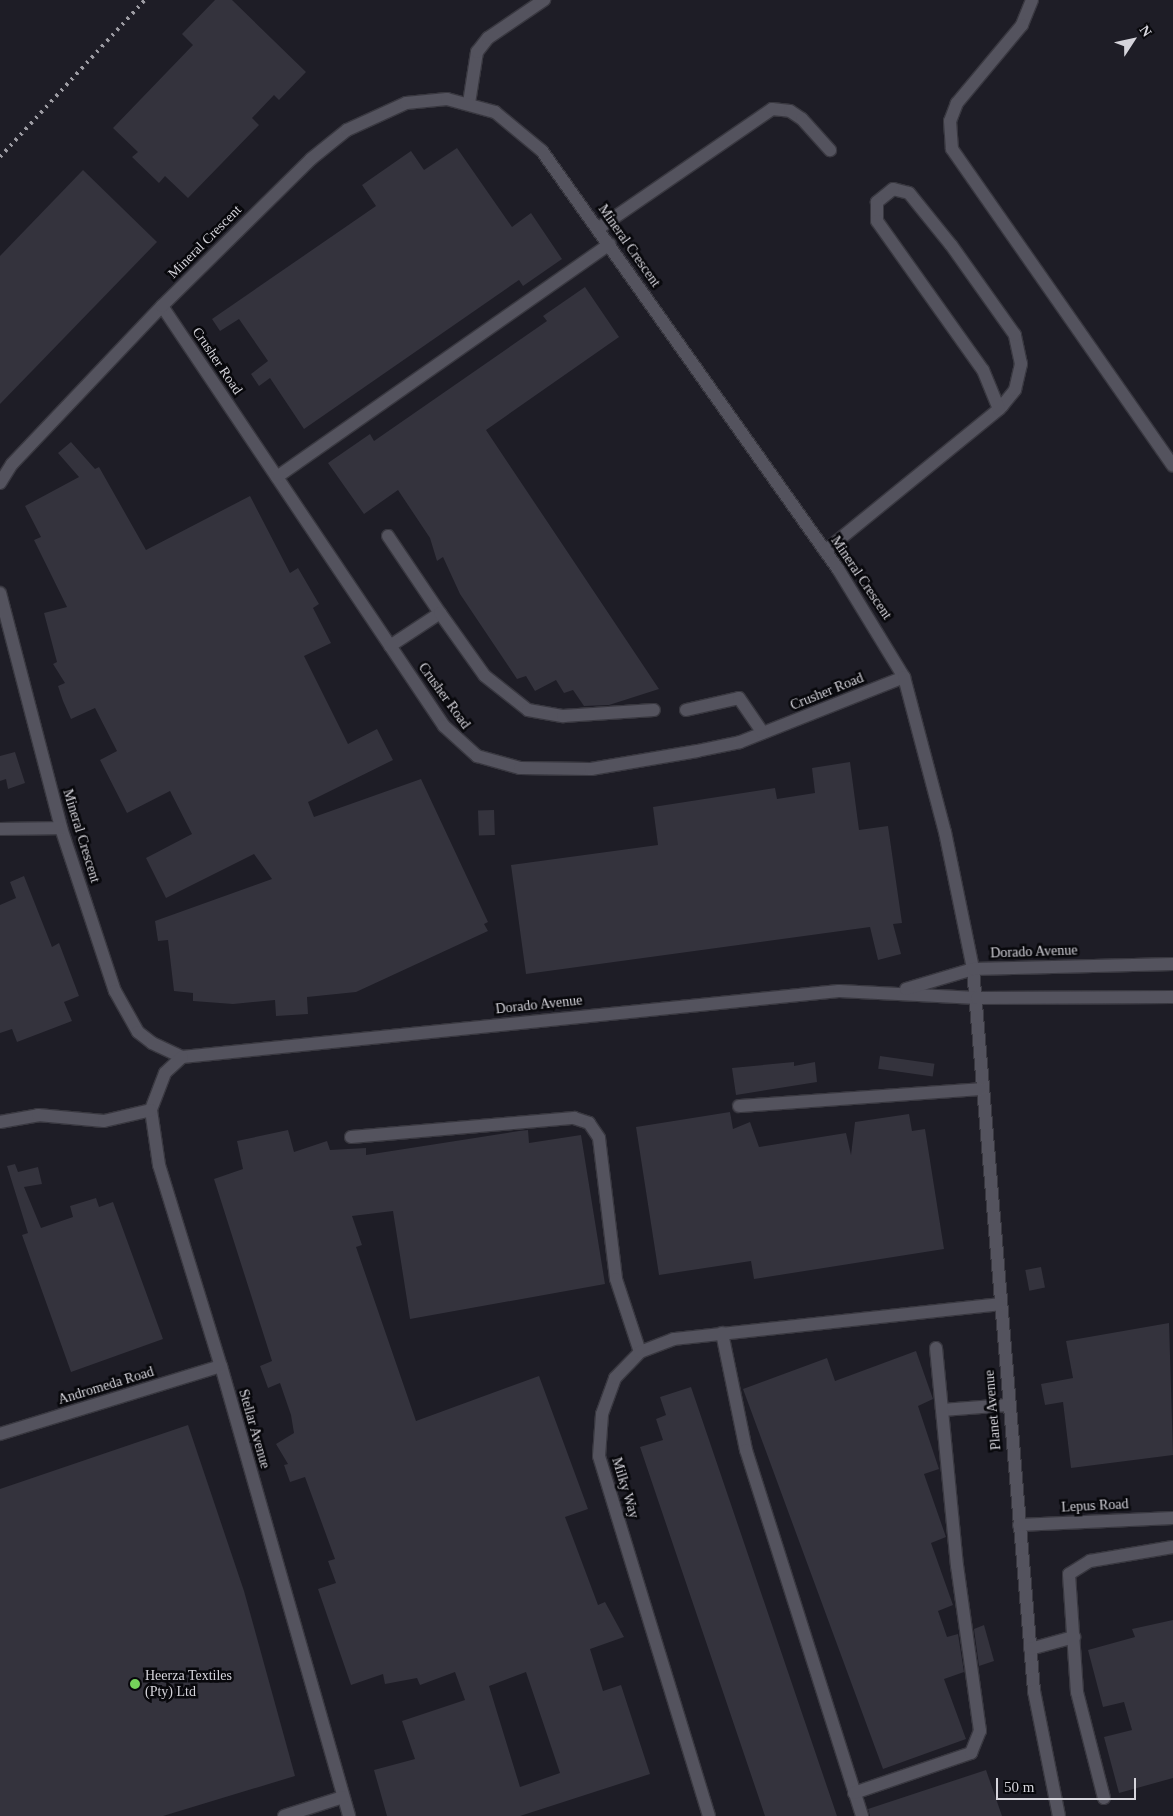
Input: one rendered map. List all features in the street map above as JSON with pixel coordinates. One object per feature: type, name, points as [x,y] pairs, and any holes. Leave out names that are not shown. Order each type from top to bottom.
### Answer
[{"type":"street","points":[[469,103],[477,52],[488,38],[544,0]]},
{"type":"street","points":[[1032,0],[1022,25],[957,103],[950,121],[952,149],[1173,466]]},
{"type":"street","name":"Mineral Crescent","points":[[0,483],[12,464],[162,306],[310,159],[347,130],[406,104],[447,100],[469,103],[495,112],[525,134],[599,228],[875,624],[904,678],[945,832],[973,969],[977,998]]},
{"type":"street","points":[[599,228],[772,109],[790,111],[802,119],[830,150]]},
{"type":"street","points":[[825,551],[999,410],[1015,390],[1022,364],[1015,334],[917,200],[900,188],[893,189],[877,202],[877,222],[973,355],[991,384],[999,410]]},
{"type":"street","points":[[277,477],[610,244]]},
{"type":"street","name":"Crusher Road","points":[[162,306],[390,646],[458,742],[477,756],[520,768],[591,769],[740,742],[904,678]]},
{"type":"street","points":[[388,536],[484,676],[528,710],[563,716],[654,710]]},
{"type":"street","name":"Mineral Crescent","points":[[0,593],[61,828],[125,1014],[152,1043],[182,1057]]},
{"type":"street","points":[[390,646],[440,613]]},
{"type":"street","points":[[686,710],[739,698],[764,733]]},
{"type":"street","points":[[0,829],[61,828]]},
{"type":"street","name":"Dorado Avenue","points":[[899,991],[973,969],[1173,964]]},
{"type":"street","name":"Dorado Avenue","points":[[182,1057],[839,991],[899,991],[977,998],[1173,997]]},
{"type":"street","name":"Planet Avenue","points":[[977,998],[982,1090],[1030,1649],[1043,1752],[1059,1816]]},
{"type":"street","name":"Stellar Avenue","points":[[182,1057],[165,1073],[151,1110],[158,1166],[221,1366],[349,1816]]},
{"type":"street","points":[[739,1106],[982,1090]]},
{"type":"street","points":[[0,1122],[38,1115],[104,1121],[151,1110]]},
{"type":"street","points":[[350,1137],[574,1118],[589,1123],[599,1138],[616,1279],[640,1352],[674,1339],[1000,1304]]},
{"type":"street","points":[[722,1333],[746,1450],[862,1816]]},
{"type":"street","points":[[854,1792],[971,1753],[977,1745],[980,1731],[957,1566],[936,1348]]},
{"type":"street","name":"Milky Way","points":[[640,1352],[606,1395],[599,1456],[709,1816]]},
{"type":"street","name":"Andromeda Road","points":[[0,1434],[221,1366]]},
{"type":"street","points":[[942,1410],[1008,1405]]},
{"type":"street","name":"Lepus Road","points":[[1019,1524],[1173,1518]]},
{"type":"street","points":[[1104,1798],[1078,1692],[1069,1574],[1079,1564],[1173,1547]]},
{"type":"street","points":[[1030,1649],[1074,1637]]},
{"type":"street","points":[[284,1816],[343,1797]]},
{"type":"building","points":[[215,0],[232,0],[306,72],[279,100],[274,95],[252,118],[259,125],[188,198],[165,176],[159,183],[132,157],[138,152],[113,128],[193,45],[182,34]]},
{"type":"building","points":[[457,148],[512,227],[531,213],[562,259],[523,286],[519,280],[304,429],[270,378],[259,386],[251,374],[268,361],[239,319],[220,331],[212,319],[376,206],[362,185],[411,151],[424,170]]},
{"type":"building","points":[[83,170],[157,242],[0,404],[0,256]]},
{"type":"building","points":[[585,287],[619,337],[486,430],[659,689],[609,705],[584,706],[573,690],[564,693],[556,680],[535,691],[526,676],[517,679],[460,594],[443,557],[437,561],[430,538],[398,490],[364,514],[328,463],[370,434],[374,441],[547,321],[543,316]]},
{"type":"building","points":[[71,442],[95,469],[99,467],[146,550],[250,496],[290,573],[298,568],[319,604],[313,608],[331,643],[304,656],[348,744],[377,729],[393,760],[308,802],[314,817],[421,779],[488,922],[484,924],[488,931],[356,992],[307,997],[308,1014],[276,1016],[275,1000],[233,1004],[193,1001],[193,993],[174,991],[168,940],[158,941],[155,921],[272,879],[254,854],[166,898],[146,858],[192,834],[170,791],[127,813],[100,760],[117,751],[95,708],[71,719],[58,686],[65,683],[53,664],[57,662],[44,613],[67,607],[34,540],[41,537],[25,506],[79,477],[58,453]]},
{"type":"building","points":[[15,752],[25,783],[8,789],[6,779],[0,781],[0,756]]},
{"type":"building","points":[[850,762],[859,830],[888,826],[902,923],[893,924],[901,954],[878,960],[870,927],[526,974],[511,865],[658,845],[653,807],[775,788],[777,799],[815,793],[812,768]]},
{"type":"building","points":[[494,810],[495,835],[479,836],[478,811]]},
{"type":"building","points":[[24,876],[52,947],[59,943],[79,996],[64,1002],[72,1021],[17,1042],[12,1029],[0,1033],[0,905],[16,898],[10,882]]},
{"type":"building","points":[[880,1056],[934,1064],[933,1077],[878,1069]]},
{"type":"building","points":[[794,1062],[794,1066],[815,1062],[817,1082],[736,1095],[732,1068]]},
{"type":"building","points":[[730,1112],[733,1129],[750,1122],[759,1147],[846,1133],[851,1155],[855,1122],[909,1114],[912,1131],[925,1129],[944,1249],[754,1279],[751,1261],[659,1275],[636,1127]]},
{"type":"building","points":[[288,1130],[294,1152],[327,1141],[330,1150],[366,1148],[366,1155],[528,1130],[529,1143],[581,1135],[605,1284],[410,1319],[393,1211],[352,1216],[362,1245],[356,1247],[416,1421],[539,1376],[588,1509],[565,1517],[598,1605],[605,1602],[624,1637],[590,1649],[603,1691],[621,1685],[650,1774],[520,1816],[387,1816],[374,1770],[415,1759],[402,1721],[465,1700],[455,1672],[420,1685],[417,1678],[385,1684],[383,1674],[351,1685],[318,1589],[336,1583],[328,1561],[335,1559],[305,1477],[290,1482],[284,1465],[288,1464],[276,1444],[294,1433],[291,1415],[280,1383],[268,1388],[260,1366],[272,1361],[214,1179],[243,1169],[237,1141]],"holes":[[[526,1672],[560,1773],[520,1787],[489,1686]]]},
{"type":"building","points":[[15,1164],[18,1172],[38,1167],[42,1184],[24,1187],[41,1228],[73,1217],[70,1206],[96,1198],[99,1207],[113,1202],[163,1339],[71,1372],[22,1235],[28,1233],[7,1166]]},
{"type":"building","points":[[1041,1267],[1045,1288],[1029,1291],[1025,1270]]},
{"type":"building","points":[[1169,1323],[1173,1455],[1071,1468],[1063,1402],[1045,1405],[1041,1384],[1073,1378],[1066,1341]]},
{"type":"building","points":[[916,1351],[933,1399],[918,1406],[939,1469],[924,1474],[946,1537],[931,1543],[953,1605],[938,1611],[947,1637],[958,1634],[964,1672],[944,1679],[966,1739],[883,1769],[743,1389],[827,1358],[835,1381]]},
{"type":"building","points":[[691,1387],[837,1816],[765,1816],[640,1447],[663,1440],[656,1419],[666,1415],[660,1397]]},
{"type":"building","name":"Heerza Textiles (Pty) Ltd","points":[[188,1425],[244,1591],[295,1776],[163,1816],[0,1816],[0,1489]]},
{"type":"building","points":[[1173,1620],[1173,1778],[1119,1793],[1104,1737],[1132,1730],[1124,1702],[1103,1707],[1088,1650],[1135,1637],[1132,1629]]},
{"type":"building","points":[[984,1625],[994,1661],[979,1666],[974,1629]]},
{"type":"building","points":[[986,1770],[1002,1816],[870,1816],[868,1809]]},
{"type":"railway","points":[[0,157],[145,0]]},
{"type":"place","name":"Heerza Textiles (Pty) Ltd","points":[[135,1684]]}]
